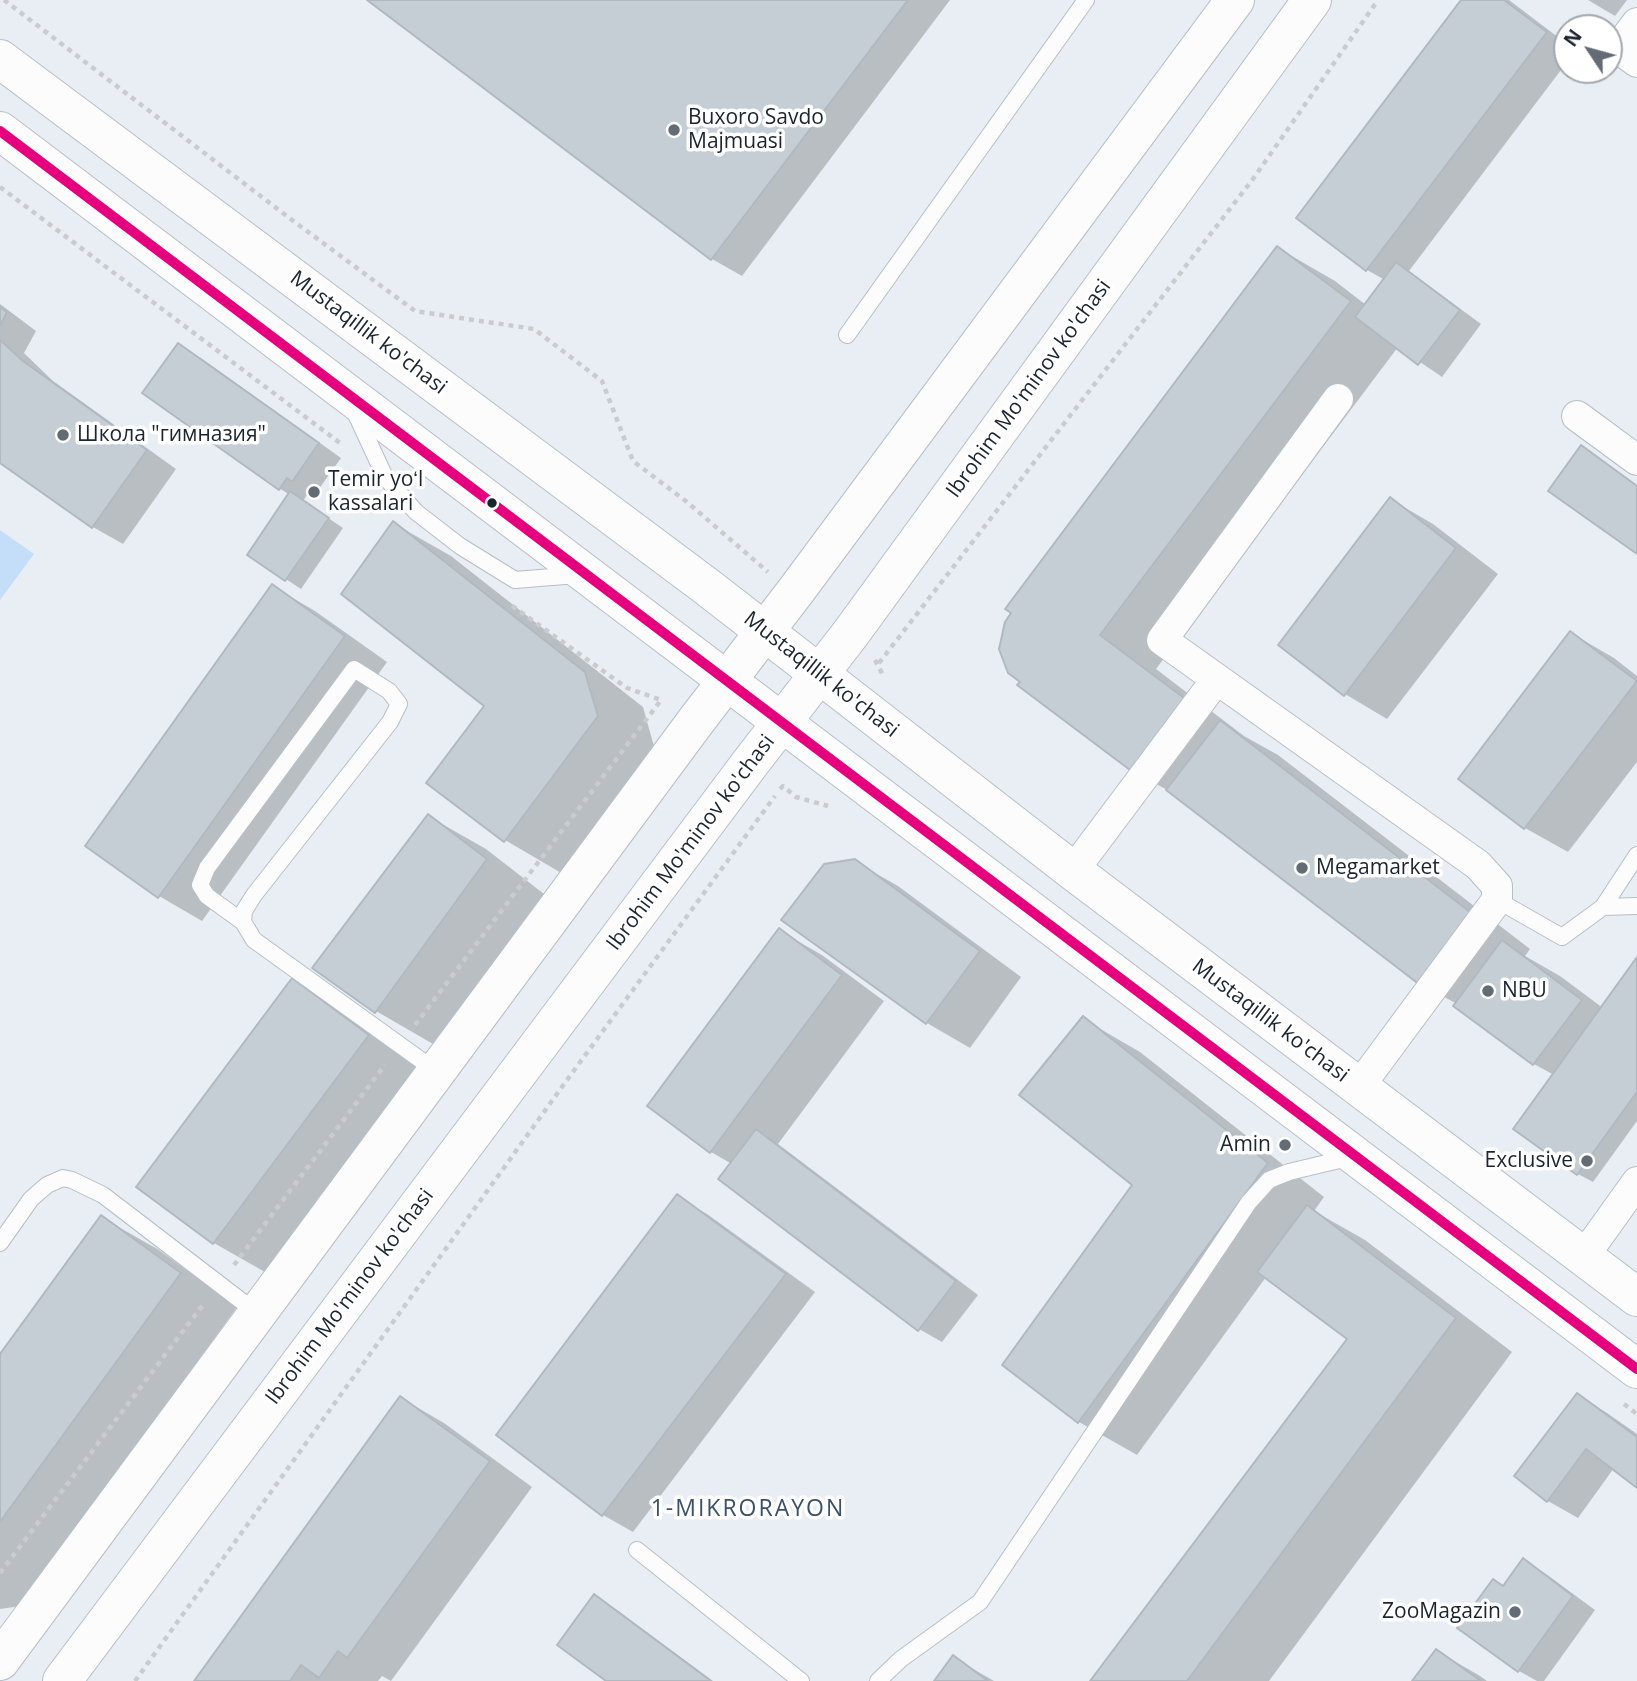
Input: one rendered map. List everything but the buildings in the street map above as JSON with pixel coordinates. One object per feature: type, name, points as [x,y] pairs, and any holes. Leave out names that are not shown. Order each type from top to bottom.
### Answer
[{"type":"main road","points":[[0,1661],[436,1071],[1236,0]]},
{"type":"main road","name":"Ibrohim Mo'minov ko'chasi","points":[[62,1681],[820,673],[1312,0]]},
{"type":"main road","name":"Mustaqillik ko'chasi","points":[[0,59],[820,673],[1073,871],[1637,1297]]},
{"type":"main road","points":[[0,131],[1637,1369]]},
{"type":"street","points":[[1637,23],[1618,48],[1637,62]]},
{"type":"street","points":[[1338,399],[1162,640],[1478,865],[1497,886],[1497,900],[1358,1088]]},
{"type":"street","points":[[1577,416],[1637,460]]},
{"type":"street","points":[[1073,871],[1216,680]]},
{"type":"street","points":[[1584,1256],[1637,1182]]},
{"type":"lane","points":[[847,335],[1086,0]]},
{"type":"lane","points":[[346,392],[385,477],[416,512],[460,546],[515,580],[586,575]]},
{"type":"lane","points":[[243,922],[244,911],[254,895],[390,722],[399,704],[389,691],[354,669],[207,868],[200,885],[207,896],[243,922],[254,940],[436,1071]]},
{"type":"lane","points":[[1497,900],[1562,937],[1603,906],[1637,855]]},
{"type":"lane","points":[[1603,906],[1637,906]]},
{"type":"lane","points":[[878,1681],[901,1659],[979,1602],[1249,1202],[1269,1180],[1289,1172],[1354,1156]]},
{"type":"lane","points":[[0,1243],[39,1192],[63,1178],[72,1180],[103,1195],[257,1313]]},
{"type":"lane","points":[[637,1550],[801,1681]]},
{"type":"path","points":[[4,0],[415,311],[534,328],[602,381],[633,461],[687,502],[770,574]]},
{"type":"path","points":[[879,663],[1253,179],[1378,0]]},
{"type":"path","points":[[135,1681],[559,1091],[783,786],[796,797]]},
{"type":"path","points":[[0,1573],[72,1479]]},
{"type":"shaded area","points":[[0,530],[34,554],[0,600]]},
{"type":"transit line","points":[[0,131],[1637,1369]]},
{"type":"place","name":"Buxoro Savdo Majmuasi","points":[[674,130]]},
{"type":"place","name":"Школа \"гимназия\"","points":[[63,435]]},
{"type":"place","name":"Temir yoʻl kassalari","points":[[314,492]]},
{"type":"place","name":"Megamarket","points":[[1302,868]]},
{"type":"place","name":"NBU","points":[[1488,991]]},
{"type":"place","name":"Amin","points":[[1285,1145]]},
{"type":"place","name":"Exclusive","points":[[1587,1161]]},
{"type":"place","name":"ZooMagazin","points":[[1515,1612]]},
{"type":"district","name":"1-MIKRORAYON","points":[[748,1509]]}]
